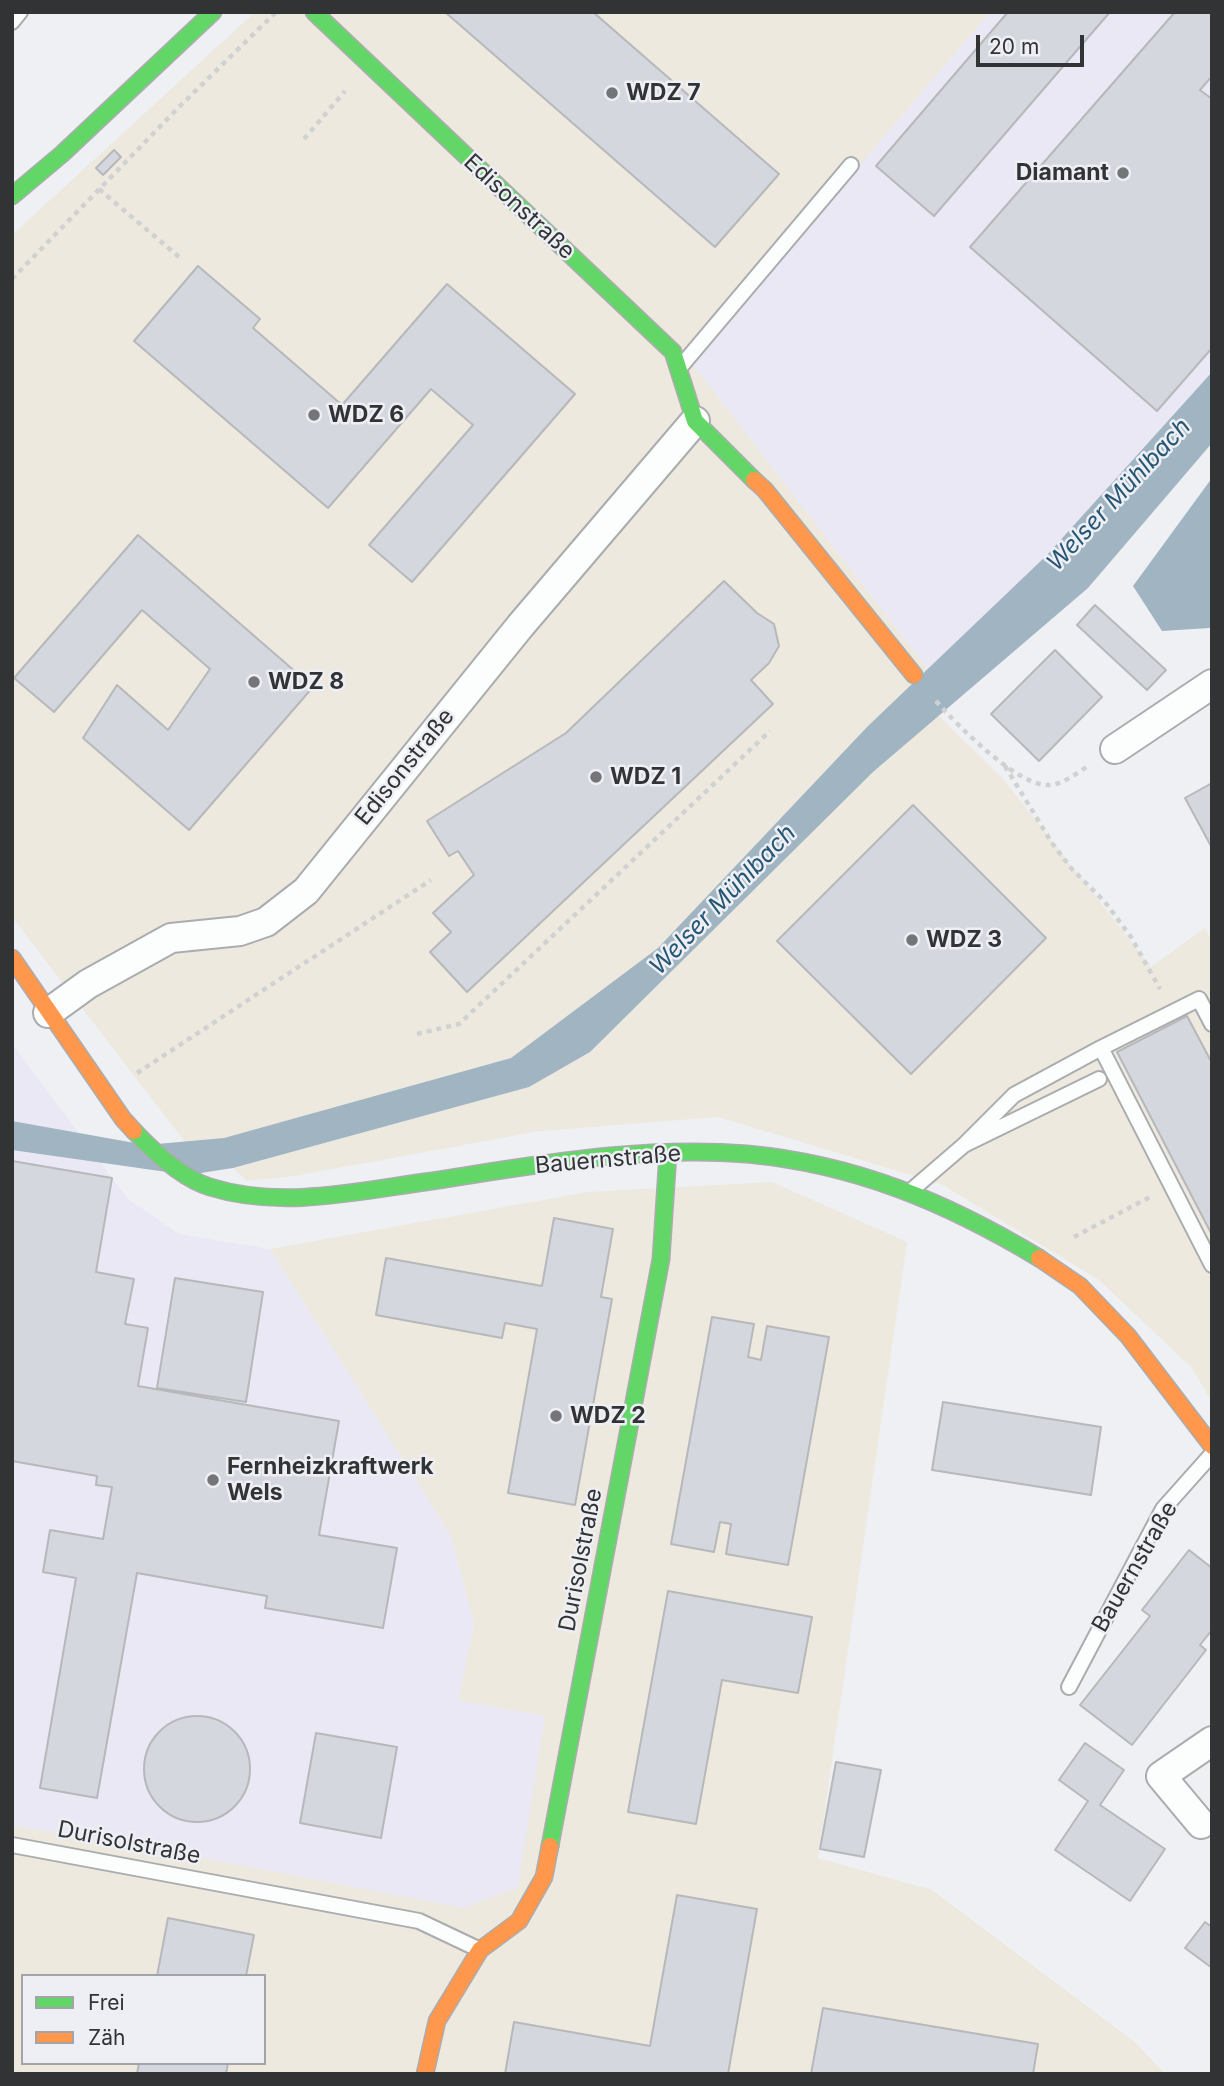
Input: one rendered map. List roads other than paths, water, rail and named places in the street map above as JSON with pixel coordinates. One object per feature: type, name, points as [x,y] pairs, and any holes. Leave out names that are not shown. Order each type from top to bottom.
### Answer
[{"type":"street","points":[[15,193],[62,154],[213,12]]},
{"type":"street","name":"Edisonstraße","points":[[314,12],[673,352],[695,421],[765,490],[914,675]]},
{"type":"street","name":"Edisonstraße","points":[[48,1013],[88,984],[171,938],[240,931],[266,922],[306,891],[521,625],[695,421]]},
{"type":"street","points":[[1115,749],[1212,684]]},
{"type":"street","name":"Bauernstraße","points":[[12,958],[90,1075],[124,1119],[158,1157],[208,1187],[264,1198],[321,1197],[601,1156],[668,1153],[746,1154],[823,1165],[910,1191],[978,1223],[1080,1286],[1128,1336],[1212,1446]]},
{"type":"street","name":"Durisolstraße","points":[[425,2074],[437,2021],[480,1950],[519,1922],[544,1877],[661,1259],[668,1153]]},
{"type":"street","points":[[1201,1824],[1161,1776],[1212,1741]]},
{"type":"lane","points":[[12,22],[20,12]]},
{"type":"lane","points":[[679,368],[851,165]]},
{"type":"lane","points":[[910,1191],[964,1145],[1014,1095],[1199,999],[1212,1024]]},
{"type":"lane","points":[[1101,1048],[1212,1265]]},
{"type":"lane","points":[[964,1145],[1099,1079]]},
{"type":"lane","name":"Bauernstraße","points":[[1069,1687],[1163,1509],[1212,1454]]},
{"type":"lane","name":"Durisolstraße","points":[[12,1844],[419,1921],[480,1950]]},
{"type":"water","name":"Welser Mühlbach","points":[[1212,372],[1212,443],[1088,588],[873,772],[590,1052],[529,1087],[233,1168],[188,1175],[12,1150],[12,1121],[146,1145],[224,1138],[511,1058],[658,948],[867,727],[1047,555]]},
{"type":"water","points":[[1212,478],[1212,626],[1162,631],[1133,586]]},
{"type":"place","name":"WDZ 7","points":[[612,93]]},
{"type":"place","name":"Diamant","points":[[1123,173]]},
{"type":"place","name":"WDZ 6","points":[[314,415]]},
{"type":"place","name":"WDZ 8","points":[[254,682]]},
{"type":"place","name":"WDZ 1","points":[[596,777]]},
{"type":"place","name":"WDZ 3","points":[[912,940]]},
{"type":"place","name":"WDZ 2","points":[[556,1416]]},
{"type":"place","name":"Fernheizkraftwerk Wels","points":[[213,1480]]}]
